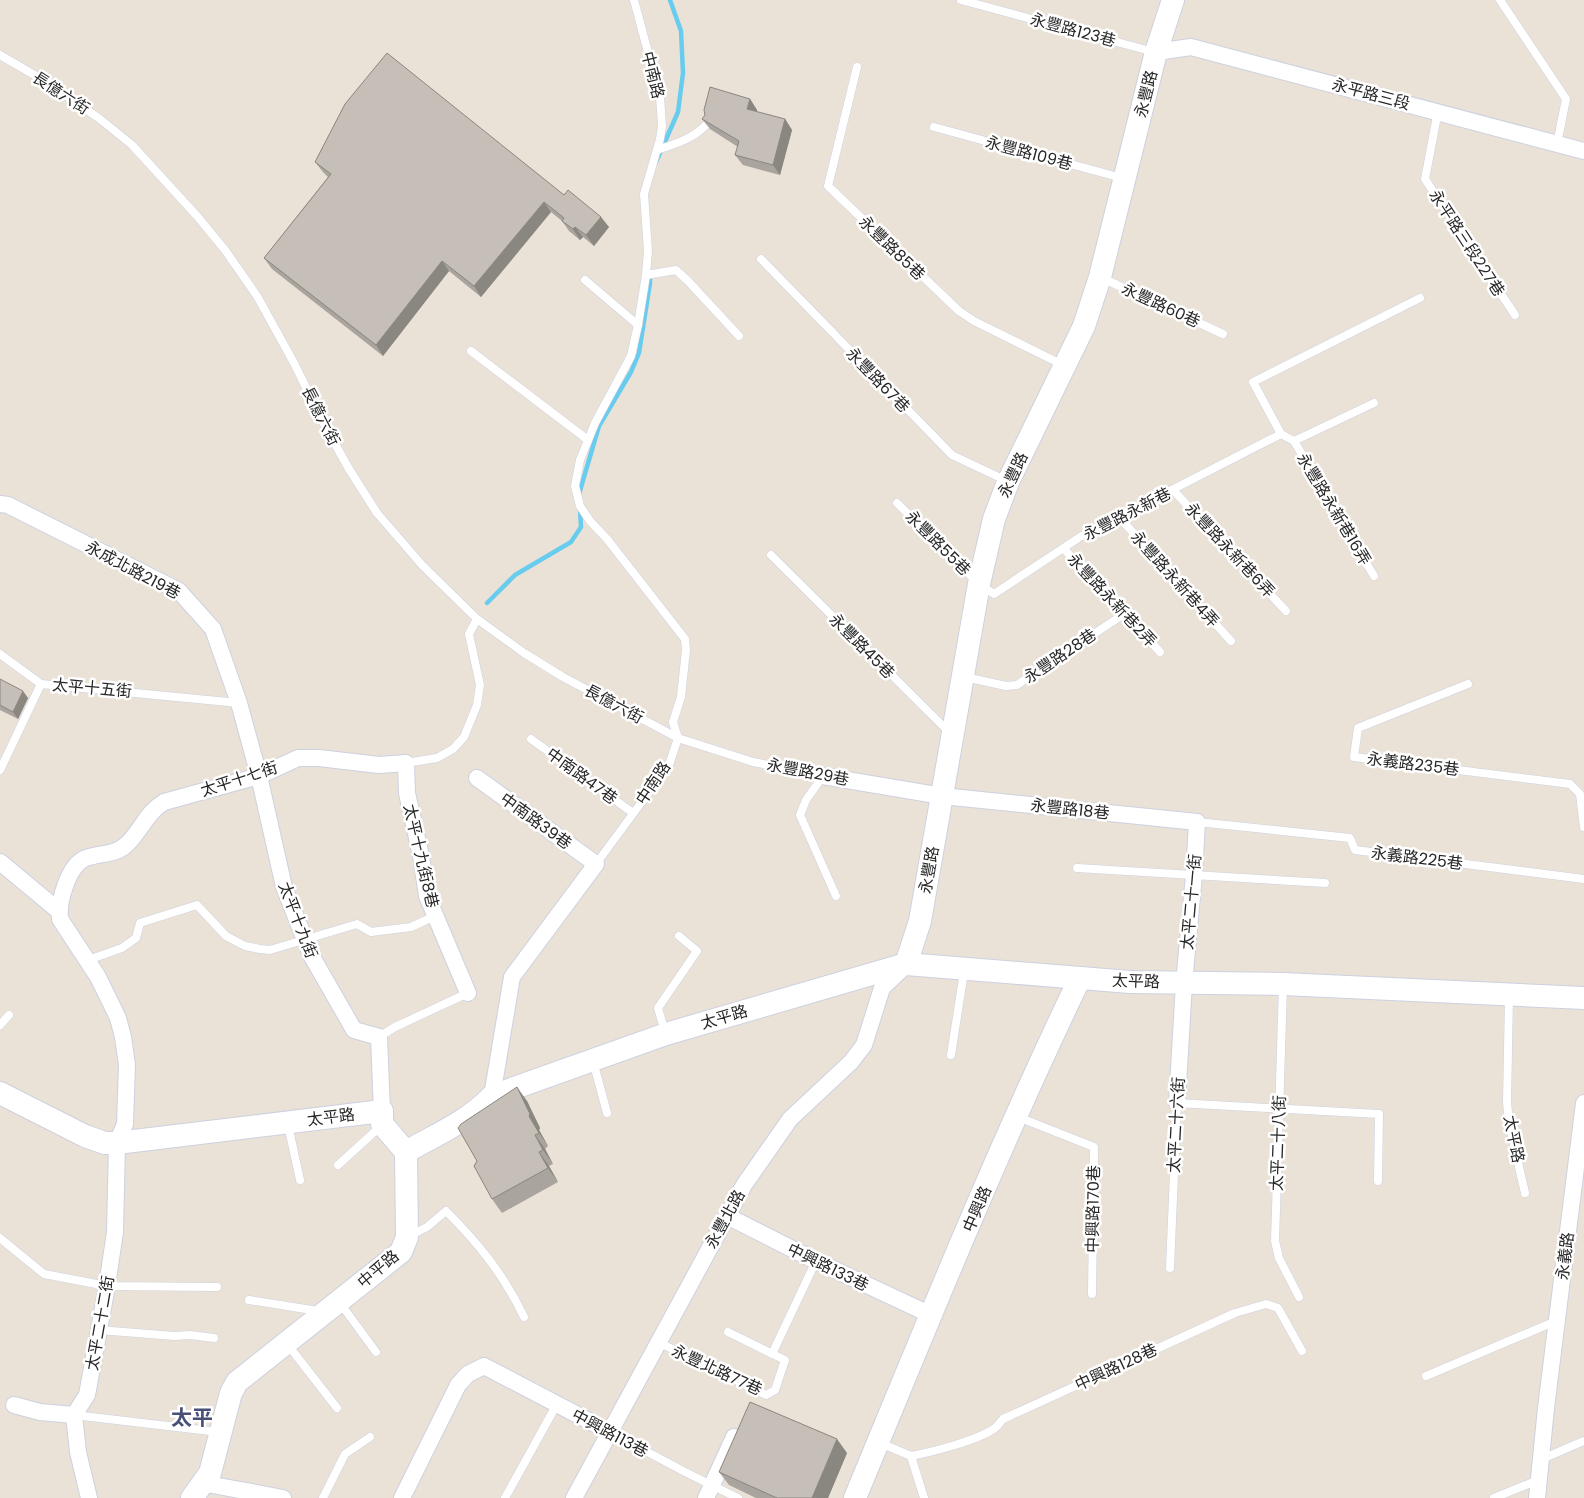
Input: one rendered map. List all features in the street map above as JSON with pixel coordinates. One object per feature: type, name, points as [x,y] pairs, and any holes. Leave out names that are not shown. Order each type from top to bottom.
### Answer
[{"type":"street","name":"永豐路","points":[[906,964],[920,921],[962,676],[979,584],[994,519],[1008,482],[1084,326],[1100,276],[1156,52],[1173,0]]},
{"type":"street","name":"永平路三段","points":[[1156,52],[1191,47],[1584,151]]},
{"type":"street","name":"永成北路219巷","points":[[0,504],[8,505],[179,591],[213,629],[239,703]]},
{"type":"street","name":"太平十九街","points":[[239,703],[259,776],[284,887],[304,941],[324,982],[354,1030],[379,1037]]},
{"type":"street","name":"太平十七街","points":[[59,912],[64,890],[72,870],[78,863],[86,858],[118,850],[126,844],[154,808],[164,802],[259,776],[298,758],[319,758],[380,765],[406,763]]},
{"type":"street","name":"太平十九街8巷","points":[[406,763],[407,793],[421,856],[424,884],[435,916],[468,993]]},
{"type":"street","name":"永豐路29巷","points":[[823,776],[942,796]]},
{"type":"street","name":"中南路39巷","points":[[477,778],[596,864]]},
{"type":"street","name":"永豐路18巷","points":[[942,796],[1197,822]]},
{"type":"street","name":"太平二十一街","points":[[1184,983],[1197,822]]},
{"type":"street","points":[[0,862],[59,912],[60,919],[88,960],[118,1018],[127,1065],[125,1124],[117,1143]]},
{"type":"street","name":"中南路","points":[[492,1096],[512,977],[596,864]]},
{"type":"street","name":"太平路","points":[[406,1152],[482,1107],[492,1096],[666,1034],[906,964],[1130,982],[1283,984],[1584,998]]},
{"type":"street","name":"永豐北路","points":[[574,1498],[727,1216],[760,1160],[790,1119],[851,1062],[864,1045],[882,988],[906,964]]},
{"type":"street","name":"中興路","points":[[855,1498],[1016,1116],[1080,978]]},
{"type":"street","name":"太平二十六街","points":[[1177,1103],[1184,983]]},
{"type":"street","points":[[379,1037],[382,1118],[406,1152]]},
{"type":"street","name":"太平路","points":[[0,1093],[85,1136],[105,1143],[288,1122],[382,1118]]},
{"type":"street","name":"永義路","points":[[1537,1498],[1584,1102]]},
{"type":"street","name":"太平二十二街","points":[[74,1415],[87,1395],[107,1286],[115,1232],[117,1143]]},
{"type":"street","name":"中平路","points":[[197,1491],[210,1473],[231,1393],[237,1382],[401,1252],[407,1237],[406,1152]]},
{"type":"street","name":"中興路133巷","points":[[727,1216],[816,1261],[931,1315]]},
{"type":"street","name":"中興路113巷","points":[[402,1498],[458,1385],[468,1374],[484,1366],[610,1432]]},
{"type":"street","points":[[14,1405],[40,1412],[74,1415],[78,1452],[89,1498]]},
{"type":"street","points":[[709,1492],[734,1437]]},
{"type":"street","points":[[197,1491],[283,1498]]},
{"type":"lane","name":"中南路","points":[[596,864],[669,765],[678,738],[673,722],[681,697],[686,650],[685,639],[607,539],[590,521],[580,506],[575,486],[580,460],[588,440],[605,402],[631,356],[646,274],[648,251],[644,194],[662,126],[660,97],[634,0]]},
{"type":"lane","name":"永豐路123巷","points":[[961,0],[1156,52]]},
{"type":"lane","points":[[1500,0],[1566,99],[1557,144]]},
{"type":"lane","name":"長億六街","points":[[0,55],[43,80],[107,124],[132,145],[203,222],[257,296],[294,363],[325,426],[377,512],[422,565],[477,619],[524,653],[563,677],[678,738]]},
{"type":"lane","name":"永豐路85巷","points":[[857,67],[828,186],[959,311],[974,321],[1064,366]]},
{"type":"lane","name":"永平路三段227巷","points":[[1438,111],[1425,179],[1514,315]]},
{"type":"lane","points":[[656,150],[689,138],[699,132],[706,124]]},
{"type":"lane","name":"永豐路109巷","points":[[934,127],[1124,178]]},
{"type":"lane","name":"永豐路67巷","points":[[761,259],[952,455],[1008,482]]},
{"type":"lane","points":[[646,274],[676,270],[739,336]]},
{"type":"lane","name":"永豐路60巷","points":[[1100,276],[1223,334]]},
{"type":"lane","points":[[586,280],[638,325]]},
{"type":"lane","points":[[1374,403],[1294,442],[1281,434],[1253,382],[1420,298]]},
{"type":"lane","points":[[471,351],[588,440]]},
{"type":"lane","name":"永豐路永新巷","points":[[979,584],[994,594],[1080,537],[1281,434]]},
{"type":"lane","name":"永豐路永新巷16弄","points":[[1294,442],[1374,576]]},
{"type":"lane","name":"永豐路永新巷6弄","points":[[1173,490],[1286,611]]},
{"type":"lane","name":"永豐路55巷","points":[[897,503],[979,584]]},
{"type":"lane","name":"永豐路永新巷4弄","points":[[1119,517],[1230,640]]},
{"type":"lane","name":"永豐路永新巷2弄","points":[[1064,549],[1160,652]]},
{"type":"lane","name":"永豐路45巷","points":[[771,555],[953,736]]},
{"type":"lane","name":"永豐路28巷","points":[[962,676],[1006,686],[1017,685],[1124,614]]},
{"type":"lane","name":"太平十七街","points":[[406,763],[437,758],[453,749],[464,737],[477,705],[480,685],[469,634],[477,619]]},
{"type":"lane","points":[[0,654],[41,684]]},
{"type":"lane","name":"太平十五街","points":[[0,770],[3,754],[41,684],[239,703]]},
{"type":"lane","name":"永義路235巷","points":[[1468,684],[1358,728],[1354,757],[1570,784],[1580,794],[1584,827]]},
{"type":"lane","name":"永豐路29巷","points":[[678,738],[753,762],[823,776]]},
{"type":"lane","name":"中南路47巷","points":[[531,739],[633,813]]},
{"type":"lane","points":[[823,776],[806,800],[800,815],[836,896]]},
{"type":"lane","name":"永義路225巷","points":[[1197,822],[1350,838],[1355,850],[1584,879]]},
{"type":"lane","points":[[1077,868],[1325,883]]},
{"type":"lane","points":[[88,960],[122,948],[136,938],[140,923],[197,905],[226,936],[245,946],[270,950],[358,924],[371,932],[412,927],[435,916]]},
{"type":"lane","points":[[666,1034],[658,1008],[697,951],[679,936]]},
{"type":"lane","points":[[951,1055],[964,970]]},
{"type":"lane","name":"太平二十八街","points":[[1283,984],[1275,1242],[1279,1258],[1299,1297]]},
{"type":"lane","name":"太平十九街8巷","points":[[379,1037],[468,993]]},
{"type":"lane","name":"太平路","points":[[1510,995],[1507,1102],[1509,1123],[1525,1193]]},
{"type":"lane","points":[[0,1026],[9,1015]]},
{"type":"lane","points":[[593,1059],[607,1113]]},
{"type":"lane","points":[[1177,1103],[1379,1114],[1378,1181]]},
{"type":"lane","name":"太平二十六街","points":[[1170,1268],[1177,1103]]},
{"type":"lane","name":"中興路170巷","points":[[1016,1116],[1094,1147],[1092,1294]]},
{"type":"lane","points":[[338,1166],[382,1118]]},
{"type":"lane","points":[[288,1122],[300,1180]]},
{"type":"lane","points":[[407,1237],[427,1227],[446,1211],[468,1233],[501,1274],[524,1317]]},
{"type":"lane","points":[[0,1238],[44,1274],[107,1286],[217,1286]]},
{"type":"lane","points":[[728,1332],[772,1354],[816,1261]]},
{"type":"lane","points":[[249,1300],[332,1307],[376,1352]]},
{"type":"lane","name":"中興路128巷","points":[[911,1456],[952,1445],[986,1433],[996,1428],[1003,1419],[1235,1313],[1266,1304],[1278,1308],[1302,1352]]},
{"type":"lane","points":[[1426,1376],[1558,1320]]},
{"type":"lane","points":[[99,1330],[214,1338]]},
{"type":"lane","name":"永豐北路77巷","points":[[658,1342],[766,1395],[775,1390],[784,1360],[772,1354]]},
{"type":"lane","points":[[287,1343],[337,1408]]},
{"type":"lane","points":[[505,1498],[557,1404]]},
{"type":"lane","points":[[74,1415],[221,1432]]},
{"type":"lane","name":"中興路113巷","points":[[610,1432],[709,1492],[738,1498]]},
{"type":"lane","points":[[323,1498],[345,1454],[370,1437]]},
{"type":"lane","points":[[1540,1460],[1584,1441]]},
{"type":"lane","points":[[878,1442],[911,1456],[924,1498]]},
{"type":"lane","points":[[1494,1498],[1538,1480]]},
{"type":"building","points":[[387,53],[564,195],[568,190],[601,217],[586,235],[562,221],[564,218],[544,202],[474,286],[442,261],[376,345],[264,258],[331,174],[315,162],[345,104]]},
{"type":"building","points":[[710,87],[750,99],[747,109],[785,119],[773,165],[735,155],[739,141],[702,119],[705,115],[704,110]]},
{"type":"building","points":[[0,679],[23,691],[13,712],[0,705]]},
{"type":"building","points":[[517,1087],[530,1114],[529,1116],[539,1133],[535,1135],[543,1150],[539,1152],[548,1168],[492,1199],[474,1166],[477,1161],[458,1128],[461,1124]]},
{"type":"building","points":[[750,1402],[837,1439],[812,1498],[777,1498],[719,1472]]},
{"type":"waterway","points":[[656,162],[678,112],[683,73],[681,31],[670,0]]},
{"type":"waterway","points":[[579,494],[599,426],[631,372],[639,353],[650,273]]},
{"type":"waterway","points":[[487,603],[515,575],[571,542],[581,527],[580,509]]},
{"type":"district","name":"太平","points":[[192,1417]]}]
